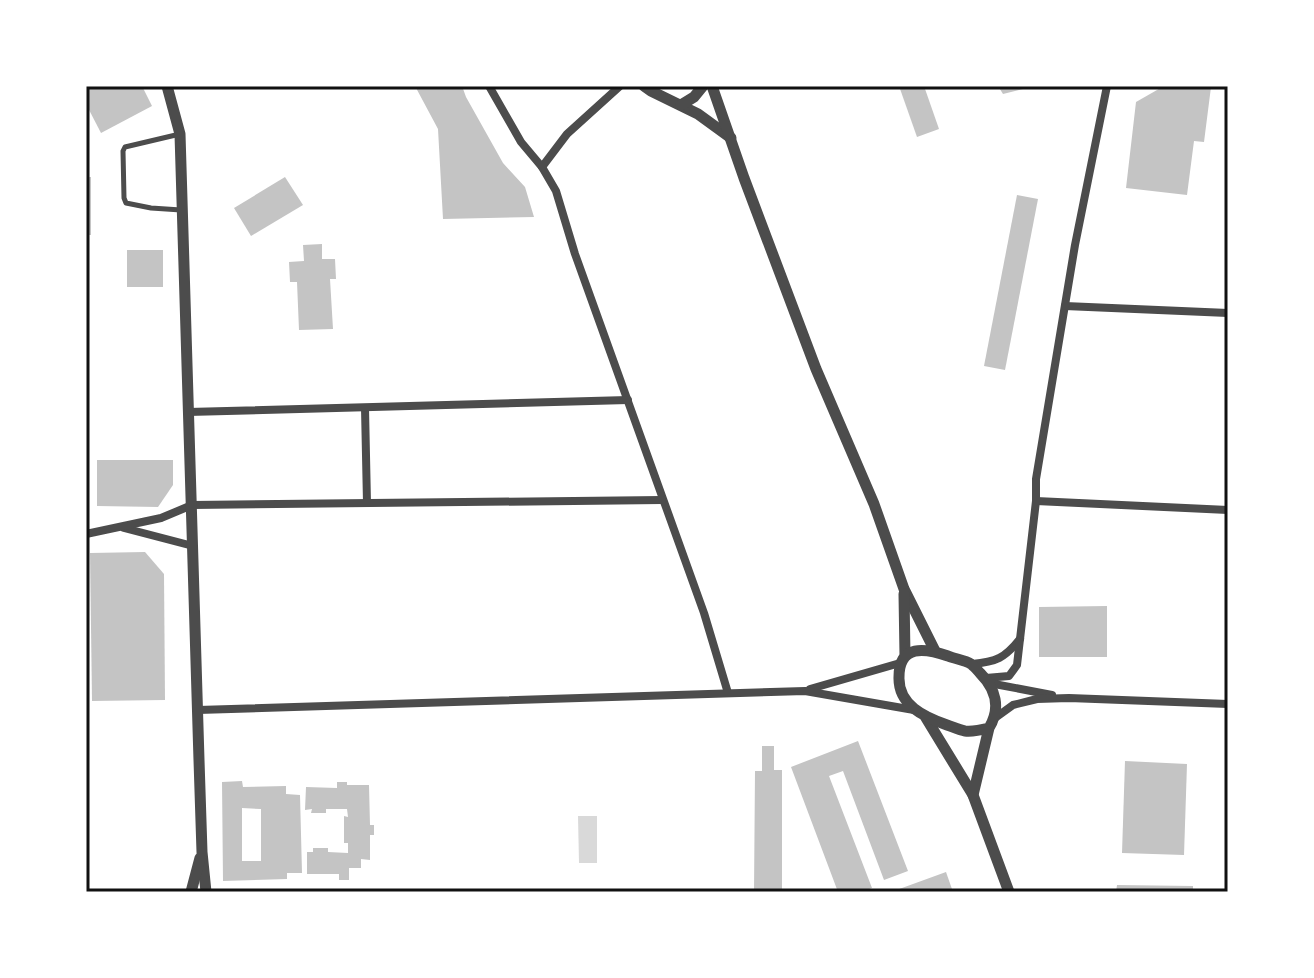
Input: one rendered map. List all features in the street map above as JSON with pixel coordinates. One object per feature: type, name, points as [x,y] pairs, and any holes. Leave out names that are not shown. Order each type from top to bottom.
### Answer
[{"type":"street","points":[[167,86],[180,134],[202,852],[206,892]]},
{"type":"street","points":[[489,86],[521,142],[542,167],[556,191],[575,254],[704,613],[728,693]]},
{"type":"street","points":[[542,167],[567,134],[620,86]]},
{"type":"street","points":[[644,86],[698,114],[731,138]]},
{"type":"street","points":[[681,105],[694,97],[703,86]]},
{"type":"street","points":[[712,86],[816,369],[874,504],[904,589],[935,651]]},
{"type":"street","points":[[987,680],[1011,674],[1017,665],[1036,479],[1075,245],[1107,86]]},
{"type":"street","points":[[1065,306],[1228,313]]},
{"type":"street","points":[[188,412],[628,400]]},
{"type":"street","points":[[365,408],[367,503]]},
{"type":"street","points":[[86,534],[161,518],[192,505],[662,500]]},
{"type":"street","points":[[1036,501],[1228,510]]},
{"type":"street","points":[[123,527],[193,546]]},
{"type":"street","points":[[904,589],[902,659],[898,681],[904,697],[914,710],[926,718],[963,731],[992,723],[1013,705],[1037,699],[1228,704]]},
{"type":"street","points":[[972,664],[1001,658],[1020,639]]},
{"type":"street","points":[[805,691],[902,659],[918,650],[935,651],[972,664],[987,680],[996,702],[973,795]]},
{"type":"street","points":[[987,680],[1069,698]]},
{"type":"street","points":[[198,710],[805,691],[914,710]]},
{"type":"street","points":[[926,718],[973,795],[1009,892]]},
{"type":"street","points":[[191,892],[202,852]]},
{"type":"lane","points":[[180,134],[125,147],[124,198],[126,203],[182,210]]},
{"type":"shaded area","points":[[578,816],[597,816],[597,863],[579,863]]},
{"type":"building","points":[[86,86],[142,86],[152,106],[101,133],[86,104]]},
{"type":"building","points":[[415,86],[462,86],[503,163],[525,187],[534,217],[443,219],[438,129]]},
{"type":"building","points":[[899,86],[924,86],[939,129],[917,137]]},
{"type":"building","points":[[998,86],[1031,86],[1031,87],[1003,94]]},
{"type":"building","points":[[1164,86],[1211,87],[1204,142],[1194,141],[1187,195],[1126,188],[1136,102]]},
{"type":"building","points":[[86,177],[91,177],[91,235],[86,235]]},
{"type":"building","points":[[285,177],[303,205],[251,236],[234,208]]},
{"type":"building","points":[[1017,195],[1038,199],[1005,370],[984,366]]},
{"type":"building","points":[[322,244],[322,259],[335,259],[336,279],[330,279],[333,329],[299,330],[297,282],[290,282],[289,262],[304,261],[303,245]]},
{"type":"building","points":[[127,250],[163,250],[163,287],[127,287]]},
{"type":"building","points":[[97,460],[173,460],[173,485],[158,507],[97,506]]},
{"type":"building","points":[[145,552],[164,574],[165,700],[92,701],[90,553]]},
{"type":"building","points":[[1107,606],[1107,657],[1039,657],[1039,607]]},
{"type":"building","points":[[858,741],[908,871],[884,880],[843,771],[829,776],[872,888],[861,892],[838,892],[791,767]]},
{"type":"building","points":[[762,746],[774,746],[774,770],[782,770],[782,892],[754,892],[755,771],[762,771]]},
{"type":"building","points":[[1125,761],[1187,764],[1184,855],[1122,853]]},
{"type":"building","points":[[242,781],[243,787],[286,786],[286,794],[300,795],[302,873],[287,873],[287,879],[223,881],[222,782]],"holes":[[[242,808],[261,809],[261,861],[242,861]]]},
{"type":"building","points":[[337,782],[369,785],[370,825],[374,825],[374,835],[370,835],[370,860],[361,859],[361,868],[349,868],[349,880],[339,880],[339,874],[307,874],[307,852],[313,852],[313,848],[348,853],[348,843],[344,843],[347,809],[326,809],[326,813],[305,810],[306,787],[337,788]]},
{"type":"building","points":[[946,872],[953,892],[891,892]]},
{"type":"building","points":[[1117,885],[1193,886],[1193,892],[1116,892]]}]
